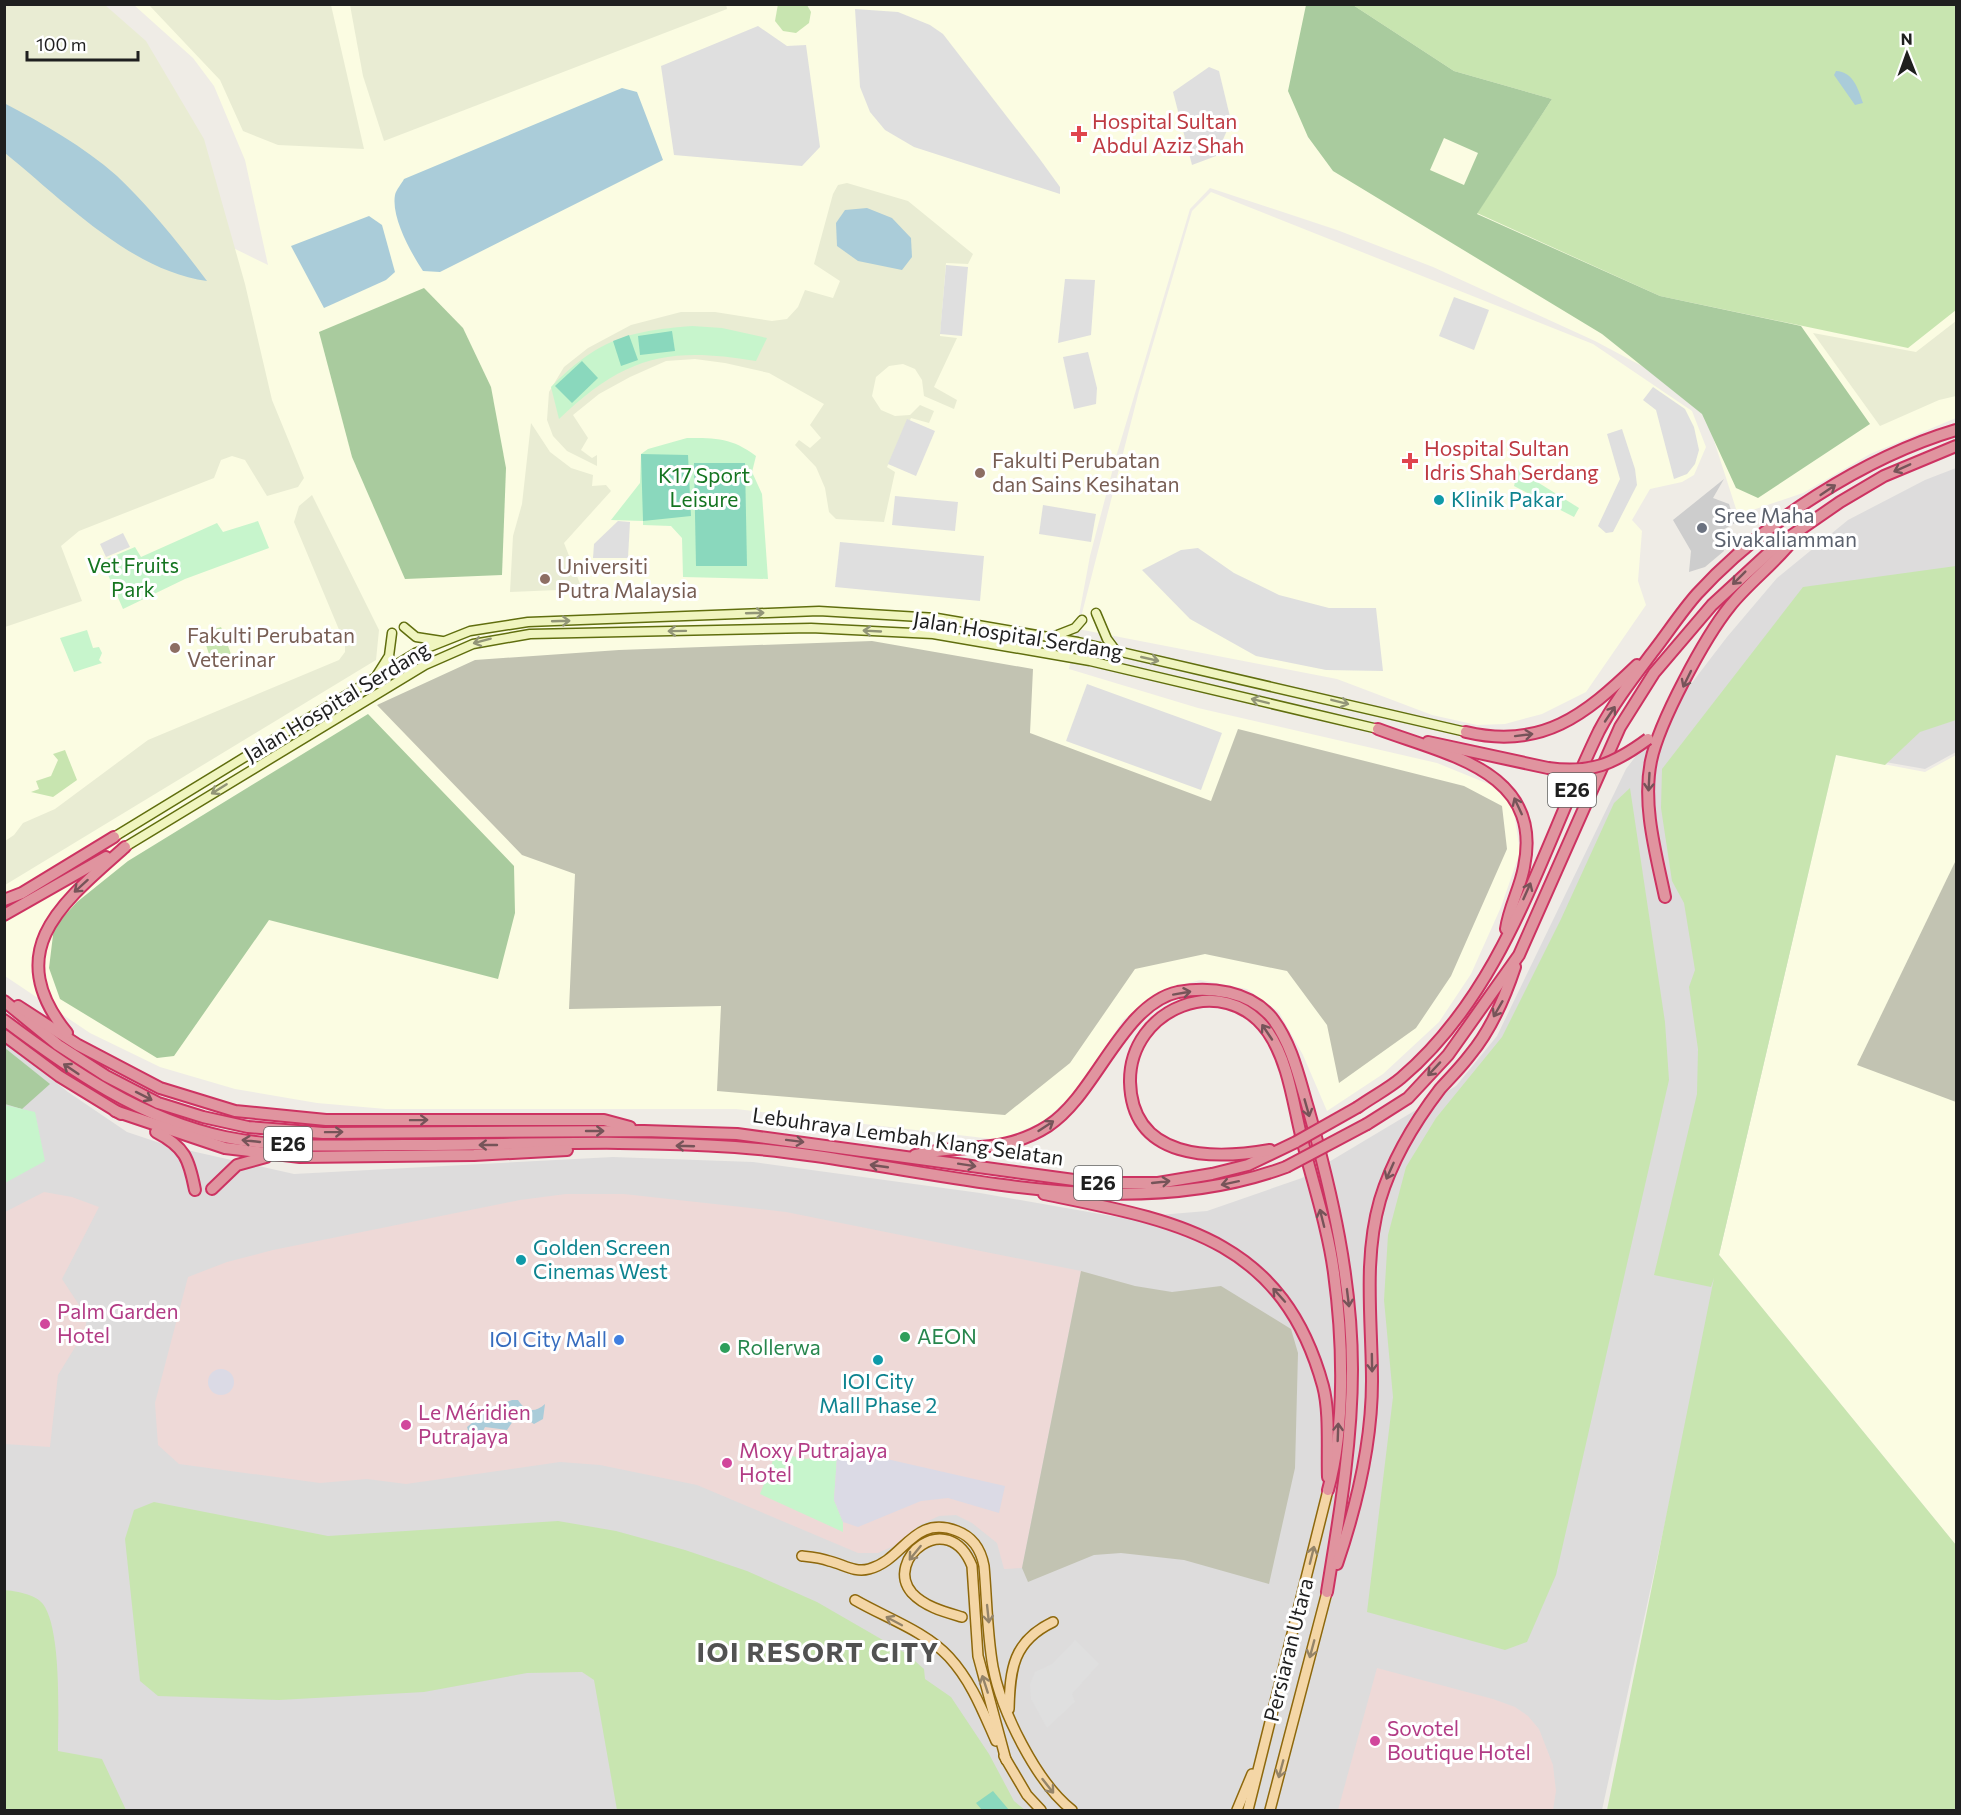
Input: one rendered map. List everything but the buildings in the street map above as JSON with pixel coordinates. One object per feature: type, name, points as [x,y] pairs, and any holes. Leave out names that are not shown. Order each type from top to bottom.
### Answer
[{"type":"highway","name":"Lebuhraya Lembah Klang Selatan","points":[[4,1000],[58,1045],[106,1076],[158,1103],[203,1117],[248,1127],[323,1132],[546,1130],[736,1134],[1096,1183],[1158,1183],[1248,1165],[1296,1142],[1358,1107],[1401,1079],[1466,1009],[1503,944],[1600,728],[1696,594],[1732,560],[1779,523],[1860,469],[1956,430]]},
{"type":"highway","name":"Lebuhraya Lembah Klang Selatan","points":[[4,1020],[100,1089],[154,1114],[199,1130],[246,1141],[310,1146],[604,1144],[735,1147],[978,1181],[1094,1193],[1157,1194],[1216,1186],[1286,1167],[1367,1124],[1407,1098],[1448,1055],[1519,955],[1620,727],[1654,673],[1712,605],[1747,570],[1801,529],[1884,476],[1956,446]]},
{"type":"highway","points":[[1665,897],[1652,834],[1649,791],[1651,760],[1664,726],[1711,632],[1730,606],[1786,550],[1801,529]]},
{"type":"highway","points":[[1466,732],[1508,737],[1539,733],[1570,721],[1595,705],[1658,646]]},
{"type":"highway","points":[[1378,729],[1481,755],[1568,771],[1589,770],[1610,764],[1664,726]]},
{"type":"highway","points":[[1378,729],[1481,768],[1504,786],[1517,801],[1525,824],[1524,868],[1509,912],[1503,944]]},
{"type":"highway","points":[[4,900],[22,893],[114,837]]},
{"type":"highway","points":[[5,914],[124,847]]},
{"type":"highway","points":[[78,1045],[54,1018],[40,995],[35,977],[37,949],[44,929],[56,910],[124,847]]},
{"type":"highway","points":[[1327,1592],[1349,1529],[1364,1470],[1372,1383],[1370,1272],[1379,1203],[1388,1173],[1414,1124],[1472,1054],[1506,997],[1519,955]]},
{"type":"highway","points":[[909,1156],[953,1148],[997,1147],[1027,1137],[1050,1125],[1082,1093],[1144,1011],[1176,993],[1208,989],[1224,991],[1256,1005],[1271,1017],[1293,1058],[1325,1169],[1336,1217],[1350,1315],[1352,1368],[1350,1431],[1343,1496],[1327,1592]]},
{"type":"highway","points":[[4,1000],[24,1008],[78,1045],[160,1088],[196,1101],[260,1115],[326,1120],[604,1120],[644,1131]]},
{"type":"highway","points":[[1284,1148],[1228,1155],[1200,1155],[1163,1143],[1142,1125],[1131,1094],[1130,1070],[1140,1039],[1159,1017],[1187,1004],[1229,1004],[1260,1022],[1270,1035],[1286,1072],[1334,1272],[1340,1367],[1337,1445],[1328,1490]]},
{"type":"highway","points":[[4,1035],[58,1076],[179,1146],[190,1167],[195,1190]]},
{"type":"highway","points":[[115,1111],[213,1145],[278,1155],[326,1157],[497,1155],[569,1150],[604,1144]]},
{"type":"highway","points":[[212,1189],[237,1165],[278,1155]]},
{"type":"highway","points":[[978,1181],[1161,1220],[1217,1242],[1244,1261],[1280,1296],[1303,1331],[1324,1388],[1328,1490]]},
{"type":"main road","name":"Jalan Hospital Serdang","points":[[114,837],[376,675],[442,641],[470,631],[528,622],[819,611],[938,618],[1116,651],[1466,732]]},
{"type":"main road","points":[[1096,613],[1107,639],[1116,651]]},
{"type":"main road","points":[[1048,638],[1075,628],[1082,620]]},
{"type":"main road","points":[[404,627],[416,637],[442,641]]},
{"type":"main road","name":"Jalan Hospital Serdang","points":[[124,847],[424,665],[473,644],[530,634],[811,628],[933,634],[1090,661],[1378,729]]},
{"type":"main road","points":[[376,675],[389,656],[392,633]]},
{"type":"main road","name":"Persiaran Utara","points":[[1248,1810],[1328,1490]]},
{"type":"main road","points":[[802,1556],[860,1570],[880,1564],[923,1531],[942,1527],[963,1533],[977,1546],[982,1556],[993,1668],[1024,1748],[1046,1785],[1072,1810]]},
{"type":"main road","points":[[962,1617],[928,1605],[908,1587],[905,1579],[908,1561],[928,1540],[948,1540],[959,1545],[967,1553],[972,1566],[980,1665],[1006,1760]]},
{"type":"main road","name":"Persiaran Utara","points":[[1270,1810],[1327,1592]]},
{"type":"main road","points":[[855,1600],[928,1641],[948,1656],[966,1678],[1006,1760],[1041,1810]]},
{"type":"main road","points":[[1009,1712],[1010,1677],[1015,1658],[1023,1644],[1036,1631],[1053,1622]]},
{"type":"main road","points":[[1237,1810],[1269,1729]]},
{"type":"shaded area","points":[[726,4],[727,9],[384,141],[363,76],[350,5]]},
{"type":"shaded area","points":[[4,5],[105,5],[146,41],[204,139],[245,284],[272,400],[304,478],[298,487],[267,496],[245,460],[232,456],[221,460],[214,478],[79,531],[61,546],[82,601],[5,627]]},
{"type":"shaded area","name":"Universiti Putra Malaysia","points":[[134,5],[1956,5],[1956,418],[1870,454],[1803,493],[1738,515],[1700,397],[1595,341],[1433,267],[1337,230],[1210,188],[1190,209],[1116,457],[1090,556],[1069,669],[1198,708],[1437,763],[1491,785],[1513,806],[1520,852],[1501,907],[1471,974],[1439,1022],[1383,1074],[1327,1111],[1303,1055],[1279,1012],[1247,989],[1200,980],[1163,990],[1123,1020],[1076,1091],[1044,1121],[1001,1140],[736,1109],[386,1109],[317,1103],[235,1089],[160,1067],[90,1033],[5,976],[4,136],[268,265],[245,160],[214,86],[193,58]]},
{"type":"shaded area","points":[[149,5],[331,5],[364,149],[278,145],[243,131],[220,80]]},
{"type":"shaded area","points":[[855,9],[898,12],[930,25],[943,34],[1039,158],[1060,187],[1060,194],[914,147],[885,130],[870,112],[860,87]]},
{"type":"shaded area","points":[[758,26],[787,46],[806,45],[820,147],[802,166],[674,155],[661,66]]},
{"type":"shaded area","points":[[1209,67],[1219,71],[1231,121],[1216,156],[1192,165],[1173,92]]},
{"type":"shaded area","points":[[847,183],[908,201],[973,254],[968,264],[946,263],[940,336],[957,338],[934,387],[957,400],[954,409],[924,396],[922,380],[915,369],[903,364],[889,366],[876,377],[872,396],[881,410],[895,416],[910,415],[920,405],[934,411],[929,423],[911,418],[887,467],[895,472],[884,522],[836,519],[829,512],[825,488],[816,467],[795,445],[799,440],[810,448],[821,438],[810,425],[824,404],[769,373],[695,359],[666,361],[630,377],[599,394],[573,415],[588,438],[581,450],[592,458],[597,455],[597,466],[567,451],[553,436],[547,420],[549,392],[564,367],[588,348],[631,325],[681,312],[715,312],[772,321],[787,319],[798,307],[805,290],[833,298],[840,281],[814,264],[833,194],[838,185]]},
{"type":"shaded area","name":"Hospital Sultan Idris Shah Serdang","points":[[1211,192],[1593,344],[1692,411],[1706,447],[1694,475],[1682,482],[1650,489],[1632,520],[1642,531],[1638,581],[1646,605],[1586,692],[1542,714],[1505,724],[1477,725],[1432,715],[1337,679],[1078,629],[1139,391],[1192,211]]},
{"type":"shaded area","points":[[946,265],[968,267],[962,336],[940,334]]},
{"type":"shaded area","points":[[1065,279],[1095,280],[1091,335],[1058,343]]},
{"type":"shaded area","points":[[1454,297],[1489,310],[1474,350],[1439,336]]},
{"type":"shaded area","points":[[1956,321],[1956,396],[1939,400],[1880,426],[1813,333],[1916,352]]},
{"type":"shaded area","points":[[1088,352],[1097,388],[1096,404],[1074,409],[1063,357]]},
{"type":"shaded area","points":[[1653,387],[1685,409],[1694,427],[1699,450],[1695,464],[1687,474],[1674,479],[1656,410],[1643,400]]},
{"type":"shaded area","points":[[907,419],[935,431],[916,476],[888,464]]},
{"type":"shaded area","points":[[531,423],[550,452],[571,468],[593,475],[592,486],[606,485],[611,491],[564,543],[582,589],[510,592],[513,536],[522,504]]},
{"type":"shaded area","points":[[1622,429],[1635,469],[1637,485],[1613,532],[1606,533],[1598,526],[1620,479],[1607,434]]},
{"type":"shaded area","name":"IOI RESORT CITY","points":[[1956,468],[1956,752],[1925,769],[1834,753],[1602,1810],[5,1810],[4,1041],[68,1092],[127,1132],[169,1146],[294,1174],[613,1157],[753,1162],[980,1193],[1123,1218],[1207,1211],[1302,1178],[1456,1086],[1497,1036],[1626,769],[1727,637],[1777,578],[1848,520],[1925,480]]},
{"type":"shaded area","name":"Sree Maha Sivakaliamman","points":[[1724,479],[1713,498],[1729,504],[1735,523],[1719,532],[1724,551],[1705,567],[1689,572],[1691,551],[1673,520]]},
{"type":"shaded area","points":[[312,495],[379,630],[376,660],[5,885],[5,841],[14,835],[23,823],[55,809],[148,740],[339,660],[345,652],[345,644],[294,522],[299,506]]},
{"type":"shaded area","points":[[895,496],[958,502],[955,531],[892,525]]},
{"type":"shaded area","points":[[1043,505],[1096,514],[1091,542],[1039,534]]},
{"type":"shaded area","points":[[618,521],[630,522],[628,558],[593,558],[594,544]]},
{"type":"shaded area","points":[[123,533],[130,547],[106,557],[100,544]]},
{"type":"shaded area","points":[[840,542],[984,556],[980,601],[835,587]]},
{"type":"shaded area","points":[[1198,548],[1234,573],[1279,595],[1329,608],[1376,608],[1383,671],[1326,670],[1256,656],[1190,619],[1142,570],[1181,550]]},
{"type":"shaded area","points":[[872,641],[1033,669],[1030,733],[1211,801],[1238,729],[1464,786],[1502,806],[1507,849],[1451,976],[1416,1028],[1339,1083],[1327,1025],[1287,971],[1205,954],[1135,969],[1070,1063],[1005,1115],[717,1091],[721,1006],[569,1009],[575,874],[522,855],[377,705],[475,660],[619,650]]},
{"type":"shaded area","points":[[1087,684],[1222,733],[1201,790],[1066,741]]},
{"type":"shaded area","points":[[1836,755],[1925,772],[1956,755],[1956,1545],[1719,1255]]},
{"type":"shaded area","points":[[1956,860],[1956,1102],[1857,1065]]},
{"type":"shaded area","name":"Palm Garden Hotel","points":[[44,1192],[72,1197],[99,1207],[62,1279],[87,1317],[85,1331],[58,1375],[50,1447],[5,1444],[5,1212]]},
{"type":"shaded area","name":"IOI City Mall","points":[[566,1194],[624,1194],[786,1212],[1081,1271],[1022,1568],[1004,1569],[997,1543],[972,1523],[956,1515],[939,1516],[918,1526],[896,1545],[878,1553],[858,1553],[697,1485],[600,1465],[560,1462],[406,1484],[367,1479],[320,1483],[179,1464],[158,1445],[155,1403],[188,1277],[227,1262],[273,1250],[520,1200]]},
{"type":"shaded area","points":[[1081,1271],[1135,1286],[1172,1292],[1221,1286],[1291,1329],[1298,1353],[1295,1468],[1269,1584],[1184,1560],[1121,1553],[1094,1555],[1028,1582],[1022,1568]]},
{"type":"shaded area","points":[[221,1369],[230,1373],[234,1382],[230,1391],[221,1395],[212,1391],[208,1382],[212,1373]]},
{"type":"shaded area","points":[[837,1457],[878,1457],[1005,1486],[999,1513],[948,1498],[921,1501],[858,1527],[843,1522],[834,1500]]},
{"type":"shaded area","points":[[1075,1640],[1099,1664],[1072,1694],[1075,1702],[1047,1728],[1031,1699],[1030,1684],[1035,1672],[1052,1664]]},
{"type":"shaded area","points":[[1377,1668],[1493,1699],[1515,1707],[1528,1716],[1539,1729],[1553,1765],[1556,1791],[1553,1810],[1338,1810]]},
{"type":"green space","points":[[778,4],[807,5],[811,12],[809,23],[796,33],[783,31],[775,21]]},
{"type":"green space","points":[[1306,5],[1353,5],[1454,71],[1552,99],[1477,214],[1660,296],[1801,326],[1870,424],[1758,498],[1736,488],[1702,414],[1602,334],[1333,171],[1308,137],[1288,91]],"holes":[[[1444,138],[1478,153],[1464,185],[1430,170]]]},
{"type":"green space","points":[[1353,5],[1956,5],[1956,310],[1908,348],[1660,296],[1477,213],[1552,99],[1454,71]]},
{"type":"green space","points":[[424,288],[463,328],[491,387],[506,468],[502,575],[405,579],[352,457],[319,332]]},
{"type":"green space","points":[[692,326],[722,328],[767,338],[756,361],[697,355],[672,356],[626,369],[582,398],[559,419],[551,387],[584,358],[599,348],[631,335]]},
{"type":"green space","points":[[672,331],[675,351],[640,355],[638,336]]},
{"type":"green space","points":[[629,335],[638,360],[621,366],[613,341]]},
{"type":"green space","points":[[582,361],[598,378],[572,403],[555,386]]},
{"type":"green space","name":"K17 Sport Leisure","points":[[687,438],[732,442],[756,456],[752,472],[762,494],[768,579],[683,577],[682,538],[671,526],[643,525],[643,521],[611,520],[640,483],[641,454],[648,449]]},
{"type":"green space","points":[[641,454],[688,455],[691,516],[643,521]]},
{"type":"green space","points":[[694,463],[745,463],[747,566],[696,566]]},
{"type":"green space","points":[[1518,470],[1579,508],[1574,517],[1514,486]]},
{"type":"green space","name":"Vet Fruits Park","points":[[258,521],[269,548],[185,579],[123,609],[102,561],[135,547],[141,557],[217,523],[223,532]]},
{"type":"green space","points":[[1956,566],[1956,720],[1920,732],[1885,765],[1836,755],[1719,1255],[1956,1545],[1956,1810],[1607,1810],[1714,1278],[1711,1287],[1654,1275],[1697,1094],[1698,1049],[1689,987],[1695,970],[1684,903],[1672,881],[1661,808],[1662,769],[1803,587]]},
{"type":"green space","points":[[221,627],[231,654],[211,660],[202,633]]},
{"type":"green space","points":[[87,630],[93,648],[99,647],[102,653],[99,660],[102,663],[74,672],[60,638]]},
{"type":"green space","points":[[368,714],[514,866],[515,913],[498,979],[269,920],[174,1056],[157,1058],[60,999],[49,968],[54,927],[77,902],[128,861]]},
{"type":"green space","points":[[65,750],[77,780],[53,797],[31,792],[39,789],[36,781],[51,776],[58,760],[53,754]]},
{"type":"green space","points":[[1630,788],[1665,1022],[1669,1080],[1556,1575],[1527,1642],[1505,1650],[1367,1612],[1393,1397],[1384,1300],[1388,1235],[1406,1167],[1436,1118],[1502,1037],[1561,919],[1614,803]]},
{"type":"green space","points":[[5,1048],[50,1084],[22,1109],[5,1104]]},
{"type":"green space","points":[[5,1105],[35,1112],[45,1161],[5,1183]]},
{"type":"green space","points":[[777,1450],[801,1459],[837,1457],[834,1500],[843,1522],[843,1532],[760,1494]]},
{"type":"green space","points":[[154,1502],[328,1536],[558,1521],[616,1531],[685,1550],[747,1571],[817,1602],[907,1654],[924,1669],[925,1679],[951,1697],[989,1754],[1014,1801],[1025,1810],[617,1810],[594,1680],[582,1672],[527,1673],[424,1692],[279,1700],[158,1696],[140,1681],[125,1539],[134,1510]]},
{"type":"green space","points":[[4,1590],[30,1595],[43,1604],[49,1616],[58,1675],[58,1751],[102,1759],[126,1810],[5,1810]]},
{"type":"green space","points":[[993,1791],[1009,1810],[982,1810],[976,1803]]},
{"type":"water","points":[[1836,71],[1847,74],[1851,78],[1863,103],[1855,105],[1834,75]]},
{"type":"water","points":[[622,88],[637,92],[663,160],[440,272],[423,271],[408,245],[396,214],[395,195],[404,179]]},
{"type":"water","points":[[4,103],[63,136],[117,176],[141,200],[207,281],[179,275],[125,248],[74,212],[5,153]]},
{"type":"water","points":[[867,208],[892,218],[911,238],[912,257],[902,270],[858,261],[837,246],[836,223],[845,210]]},
{"type":"water","points":[[369,216],[382,225],[395,272],[386,280],[324,308],[291,246]]},
{"type":"water","points":[[518,1400],[530,1410],[545,1404],[543,1419],[534,1424],[526,1419],[513,1421],[507,1430],[485,1427],[480,1437],[469,1434],[467,1427],[478,1418],[480,1411]]},
{"type":"place","name":"Hospital Sultan Abdul Aziz Shah","points":[[1079,134]]},
{"type":"place","name":"Hospital Sultan Idris Shah Serdang","points":[[1410,461]]},
{"type":"place","name":"Fakulti Perubatan dan Sains Kesihatan","points":[[980,473]]},
{"type":"place","name":"Klinik Pakar","points":[[1439,500]]},
{"type":"place","name":"Sree Maha Sivakaliamman","points":[[1702,528]]},
{"type":"place","name":"Universiti Putra Malaysia","points":[[545,579]]},
{"type":"place","name":"Fakulti Perubatan Veterinar","points":[[175,648]]},
{"type":"place","name":"Golden Screen Cinemas West","points":[[521,1260]]},
{"type":"place","name":"Palm Garden Hotel","points":[[45,1324]]},
{"type":"place","name":"AEON","points":[[905,1337]]},
{"type":"place","name":"IOI City Mall","points":[[619,1340]]},
{"type":"place","name":"Rollerwa","points":[[725,1348]]},
{"type":"place","name":"IOI City Mall Phase 2","points":[[878,1360]]},
{"type":"place","name":"Le Méridien Putrajaya","points":[[406,1425]]},
{"type":"place","name":"Moxy Putrajaya Hotel","points":[[727,1463]]},
{"type":"place","name":"Sovotel Boutique Hotel","points":[[1375,1741]]},
{"type":"district","name":"IOI RESORT CITY","points":[[818,1653]]}]
